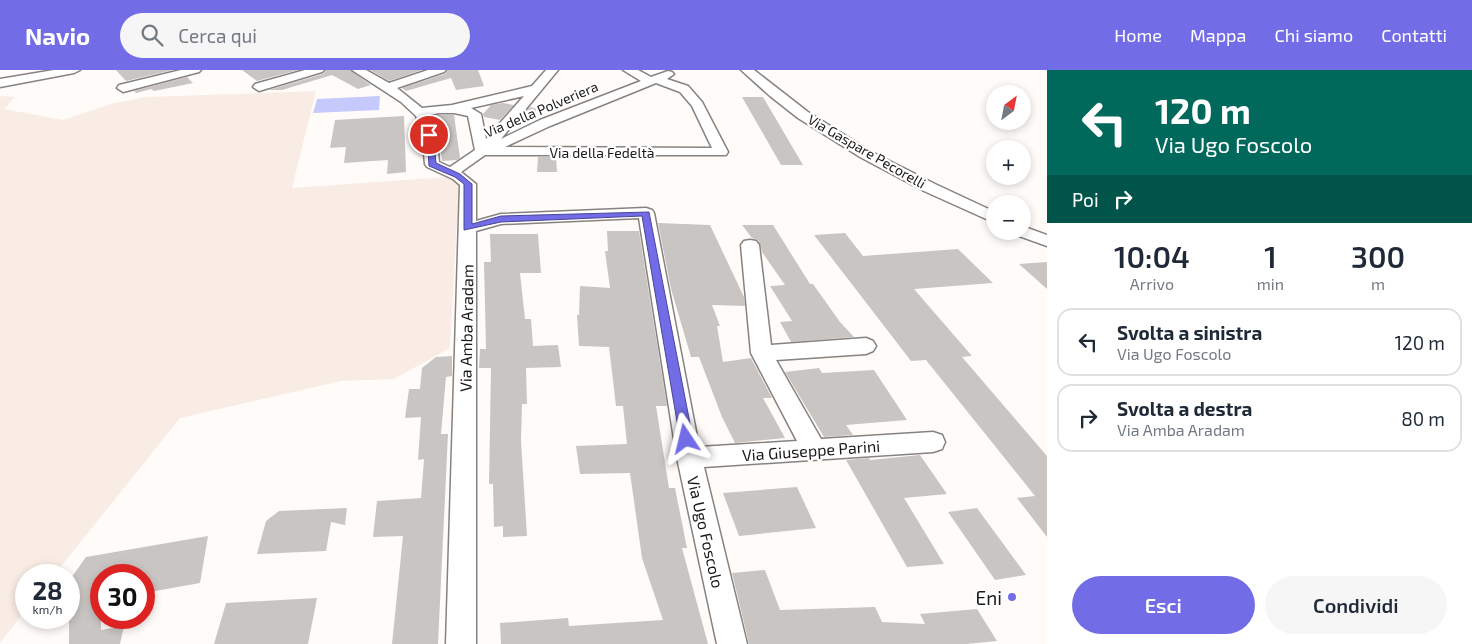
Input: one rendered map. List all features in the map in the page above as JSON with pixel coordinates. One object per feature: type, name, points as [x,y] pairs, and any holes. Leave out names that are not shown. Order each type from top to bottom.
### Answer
[{"type":"street","points":[[0,83],[74,70]]},
{"type":"street","points":[[123,88],[195,70]]},
{"type":"street","points":[[259,87],[318,70]]},
{"type":"street","name":"Via Amba Aradam","points":[[358,70],[387,87],[419,112],[426,121],[432,164],[458,176],[468,184],[461,644]]},
{"type":"street","points":[[387,87],[440,70]]},
{"type":"street","points":[[482,151],[552,70]]},
{"type":"street","points":[[629,70],[653,80]]},
{"type":"street","name":"Via della Polveriera","points":[[450,173],[482,151],[518,137],[545,123],[677,70]]},
{"type":"street","name":"Via Gaspare Pecorelli","points":[[747,70],[782,100],[841,139],[879,161],[986,214]]},
{"type":"street","name":"Via Gaspare Pecorelli","points":[[758,70],[808,107],[845,131],[918,171],[986,203]]},
{"type":"street","name":"Via della Fedeltà","points":[[482,151],[721,152],[698,105],[684,89],[653,80]]},
{"type":"street","points":[[419,112],[456,108],[536,89]]},
{"type":"street","points":[[456,108],[464,109],[474,114],[482,151]]},
{"type":"street","name":"Via Ugo Foscolo","points":[[467,228],[501,219],[646,213],[689,458],[732,644]]},
{"type":"street","points":[[1031,222],[1047,229]]},
{"type":"street","points":[[1031,235],[1047,241]]},
{"type":"street","points":[[750,245],[762,354],[814,450]]},
{"type":"street","points":[[762,354],[866,346]]},
{"type":"street","name":"Via Giuseppe Parini","points":[[689,458],[933,442]]},
{"type":"shaded area","points":[[316,91],[292,188],[455,178],[459,182],[450,348],[394,379],[341,381],[180,418],[63,564],[15,564],[15,624],[0,643],[0,96],[15,97],[4,109],[63,120],[114,103],[147,97]]},
{"type":"shaded area","points":[[380,96],[379,110],[313,113],[317,99]]},
{"type":"building","points":[[116,70],[173,70],[126,81]]},
{"type":"building","points":[[242,70],[298,70],[257,81]]},
{"type":"building","points":[[326,70],[350,70],[371,85],[358,89],[332,75],[282,90],[269,90],[323,74]]},
{"type":"building","points":[[370,70],[422,70],[389,81]]},
{"type":"building","points":[[448,70],[478,70],[484,86],[456,90],[451,78],[406,91],[402,88],[445,74]]},
{"type":"building","points":[[187,77],[193,83],[154,91],[151,89],[136,93],[134,91]]},
{"type":"building","points":[[742,97],[763,97],[803,165],[781,165]]},
{"type":"building","points":[[503,103],[514,105],[500,120],[484,117],[483,114],[491,105]]},
{"type":"building","points":[[530,107],[538,109],[523,125],[516,123]]},
{"type":"building","points":[[437,115],[454,115],[460,158],[457,160],[442,161]]},
{"type":"building","points":[[404,116],[406,172],[387,174],[388,160],[344,163],[346,147],[330,148],[335,120]]},
{"type":"building","points":[[538,157],[556,157],[557,172],[537,172]]},
{"type":"building","points":[[658,223],[710,225],[744,297],[745,306],[712,305],[720,326],[717,326],[723,362],[751,358],[772,398],[763,398],[785,438],[735,443],[722,417],[699,357],[691,357],[671,289]]},
{"type":"building","points":[[742,225],[773,225],[810,284],[813,284],[840,322],[854,337],[791,342],[780,322],[792,321],[770,286],[785,285],[762,252],[758,240],[752,238]]},
{"type":"building","points":[[607,231],[639,231],[667,406],[656,406],[669,488],[675,488],[687,548],[682,548],[708,644],[501,644],[500,623],[568,618],[569,626],[663,620],[642,558],[630,473],[580,474],[576,446],[627,444],[623,406],[616,406],[609,347],[579,346],[577,315],[579,315],[580,286],[610,288],[605,251],[608,251]]},
{"type":"building","points":[[845,233],[863,256],[958,249],[993,283],[914,289],[972,356],[962,357],[1047,456],[1047,537],[1017,498],[1035,496],[926,360],[911,361],[814,235]]},
{"type":"building","points":[[490,234],[538,234],[541,273],[520,273],[525,319],[531,319],[533,346],[558,345],[561,367],[526,368],[527,404],[522,404],[521,441],[527,536],[503,537],[503,526],[494,527],[493,484],[489,484],[491,368],[479,368],[480,349],[486,349],[484,262],[491,262]]},
{"type":"building","points":[[1047,262],[1047,289],[1019,264]]},
{"type":"building","points":[[452,356],[452,376],[446,377],[441,434],[448,434],[438,644],[392,644],[403,536],[373,537],[377,501],[421,498],[424,459],[418,460],[421,417],[405,418],[409,389],[420,389],[422,368],[436,357]]},
{"type":"building","points":[[819,368],[822,373],[874,370],[907,420],[846,425],[853,435],[824,437],[785,372]]},
{"type":"building","points":[[920,455],[947,494],[904,498],[944,564],[907,567],[846,460],[869,458],[870,460]]},
{"type":"building","points":[[797,487],[816,528],[739,536],[723,493]]},
{"type":"building","points":[[347,508],[345,525],[331,522],[326,551],[257,554],[266,521],[279,511]]},
{"type":"building","points":[[977,508],[1026,575],[995,580],[948,512]]},
{"type":"building","points":[[208,536],[200,583],[155,591],[155,564],[90,564],[90,629],[123,629],[120,644],[69,644],[69,629],[80,629],[80,565],[86,557]]},
{"type":"building","points":[[765,570],[780,610],[875,607],[882,622],[925,624],[920,614],[977,609],[997,641],[967,644],[749,644],[732,573]]},
{"type":"building","points":[[317,598],[308,644],[214,644],[226,603]]},
{"type":"place","name":"Eni","points":[[1012,597]]},
{"type":"route","points":[[429,135],[432,164],[439,169],[458,176],[468,184],[467,228],[501,219],[646,213],[686,439]]}]
